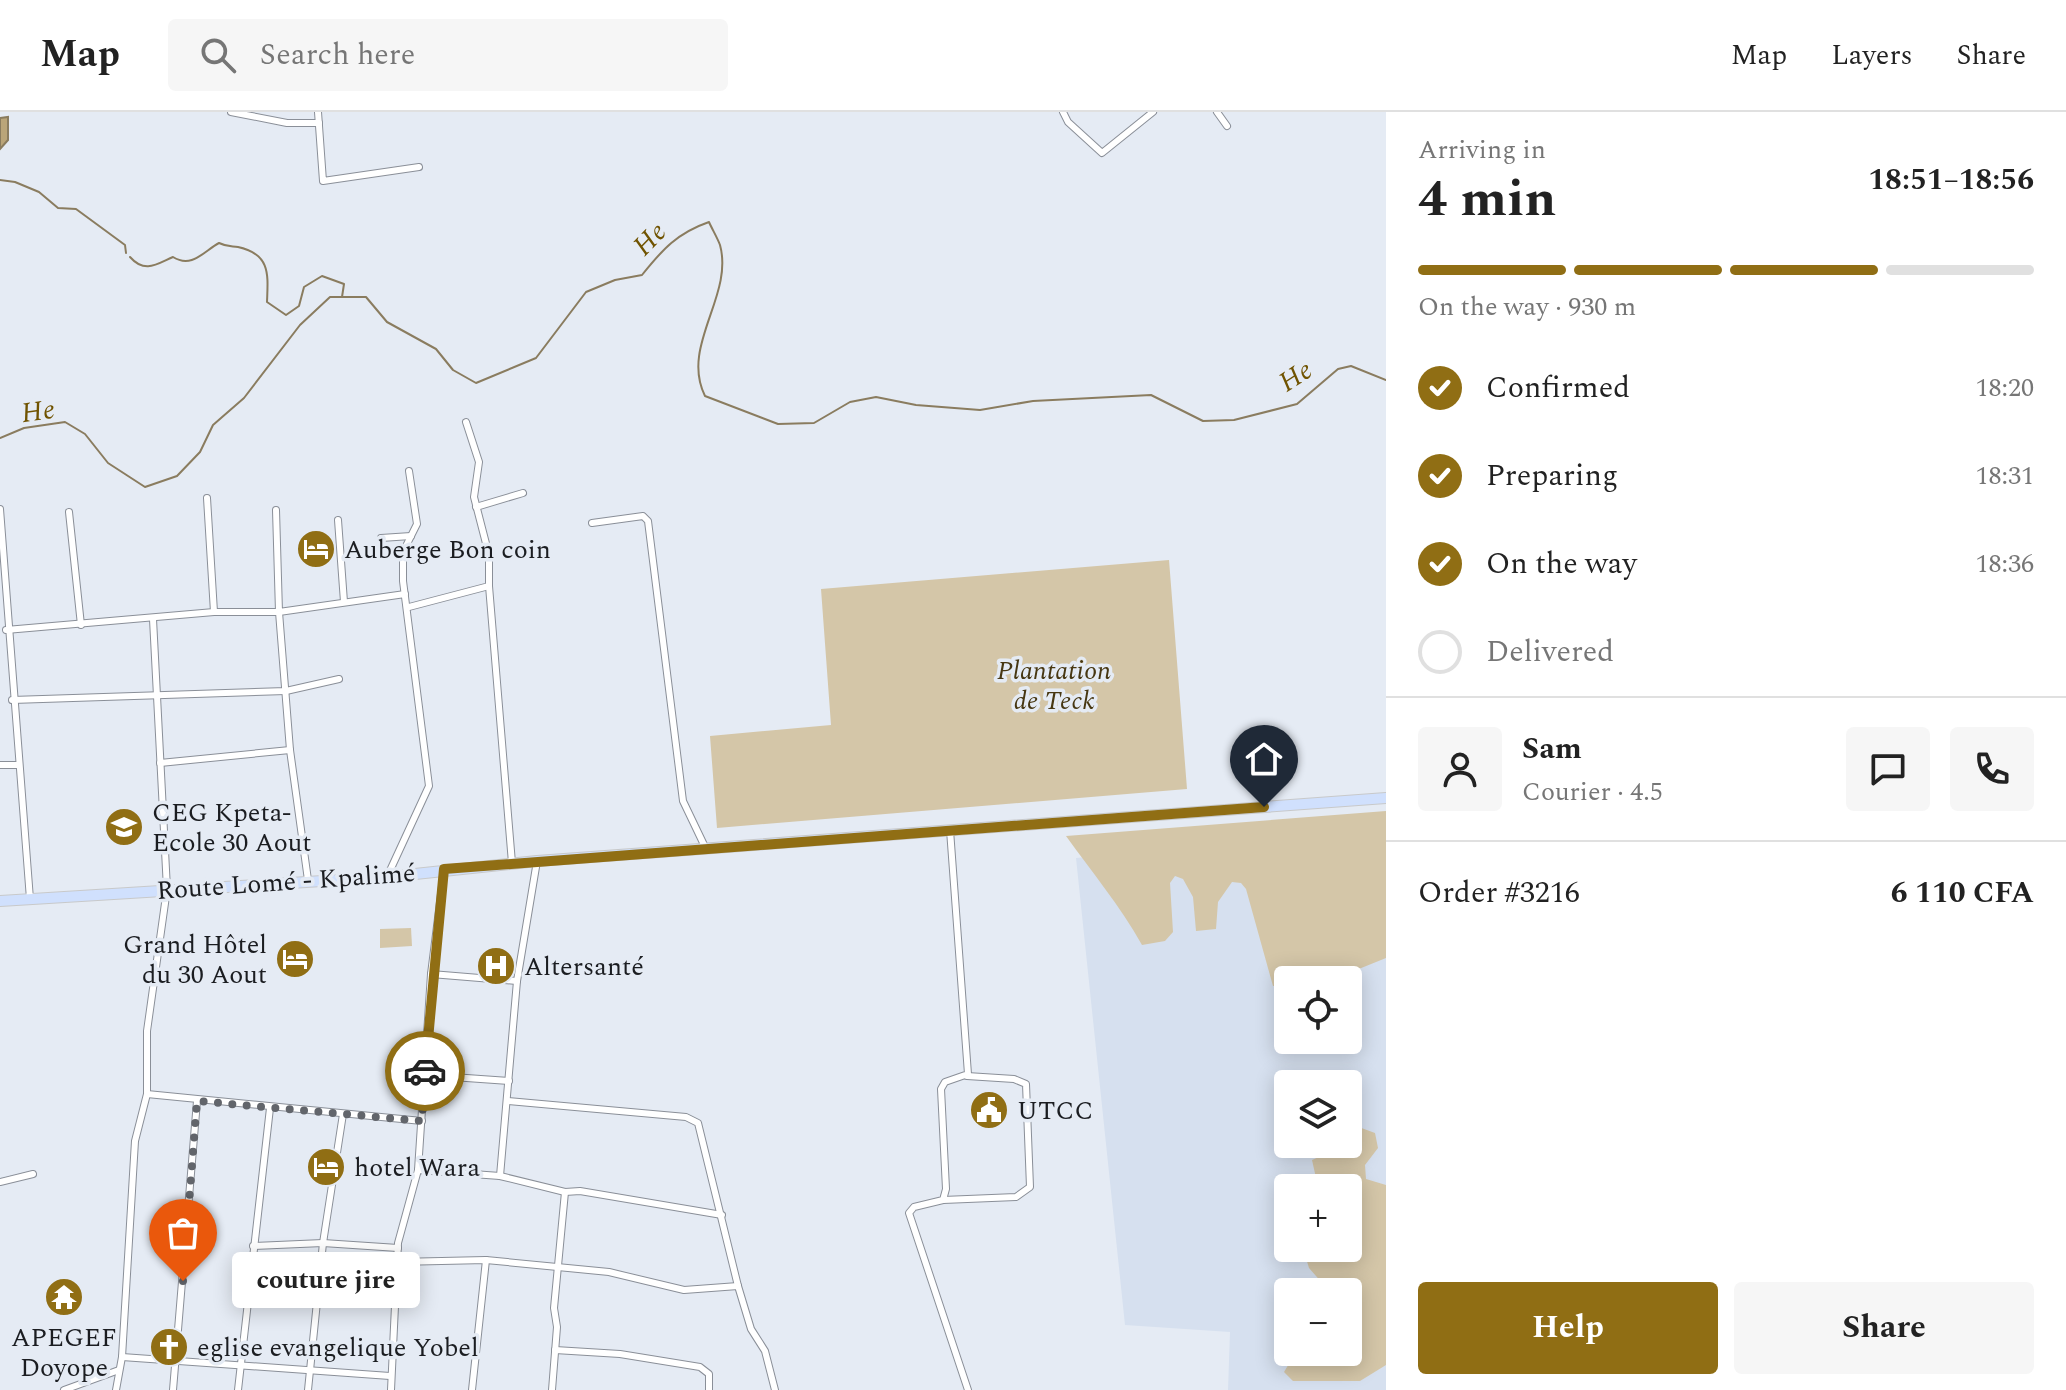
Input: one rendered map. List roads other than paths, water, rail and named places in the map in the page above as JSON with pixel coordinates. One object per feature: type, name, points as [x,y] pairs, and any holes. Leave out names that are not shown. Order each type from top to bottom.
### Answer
[{"type":"main road","name":"Route Lomé - Kpalimé","points":[[0,901],[387,877],[537,861],[1386,798]]},
{"type":"street","points":[[231,112],[287,123],[319,123]]},
{"type":"street","points":[[318,112],[323,181],[419,167]]},
{"type":"street","points":[[1063,112],[1068,122],[1102,153],[1153,112]]},
{"type":"street","points":[[1217,112],[1227,126]]},
{"type":"street","points":[[466,422],[479,462],[473,489],[489,555],[512,863]]},
{"type":"street","points":[[387,877],[429,786],[419,688],[407,626],[409,607],[405,594],[403,552],[417,519],[410,495],[409,471]]},
{"type":"street","points":[[476,507],[523,493]]},
{"type":"street","points":[[207,498],[214,612]]},
{"type":"street","points":[[0,509],[6,630],[30,899]]},
{"type":"street","points":[[276,510],[279,612],[290,750],[308,880]]},
{"type":"street","points":[[69,512],[81,625]]},
{"type":"street","points":[[592,523],[643,516],[648,521],[683,801],[706,849]]},
{"type":"street","points":[[338,520],[344,602]]},
{"type":"street","points":[[381,538],[411,536]]},
{"type":"street","points":[[409,607],[489,586]]},
{"type":"street","points":[[6,630],[214,612],[279,612],[405,594]]},
{"type":"street","points":[[116,1390],[122,1357],[135,1141],[147,1094],[147,1031],[167,889],[153,619]]},
{"type":"street","points":[[12,700],[286,691],[339,679]]},
{"type":"street","points":[[160,763],[290,750]]},
{"type":"street","points":[[0,765],[18,765]]},
{"type":"street","points":[[950,830],[967,1076]]},
{"type":"street","points":[[500,1176],[517,981],[537,861]]},
{"type":"street","points":[[391,1390],[398,1248],[418,1170],[431,974],[444,869]]},
{"type":"street","points":[[431,974],[517,981]]},
{"type":"street","points":[[424,1075],[509,1081]]},
{"type":"street","points":[[943,1200],[946,1189],[941,1089],[950,1079],[967,1076],[1014,1079],[1026,1084],[1030,1187],[1016,1197],[943,1200],[937,1204],[914,1207],[909,1213],[968,1390]]},
{"type":"street","points":[[147,1094],[422,1121]]},
{"type":"street","points":[[173,1390],[197,1101]]},
{"type":"street","points":[[508,1101],[696,1121],[703,1136],[738,1286],[751,1329],[765,1351],[775,1390]]},
{"type":"street","points":[[238,1390],[270,1108]]},
{"type":"street","points":[[308,1390],[323,1243],[343,1114]]},
{"type":"street","points":[[418,1170],[500,1176],[565,1192],[580,1191],[722,1215]]},
{"type":"street","points":[[0,1182],[33,1174]]},
{"type":"street","points":[[552,1390],[554,1308],[565,1192]]},
{"type":"street","points":[[253,1246],[323,1243],[398,1248]]},
{"type":"street","points":[[397,1262],[486,1260],[558,1265],[643,1279],[684,1290],[738,1286]]},
{"type":"street","points":[[472,1390],[486,1260]]},
{"type":"street","points":[[555,1350],[620,1354],[700,1367],[709,1374],[709,1390]]},
{"type":"street","points":[[122,1357],[390,1376]]},
{"type":"street","points":[[64,1390],[119,1370]]},
{"type":"waterway","points":[[0,180],[15,182],[39,192],[58,208],[76,209],[125,245],[126,253]]},
{"type":"waterway","name":"He","points":[[0,438],[24,428],[65,422],[85,434],[108,463],[145,487],[177,476],[200,452],[213,425],[244,398],[300,325],[330,297],[366,297],[387,322],[436,349],[453,370],[476,383],[536,358],[586,292],[615,280],[642,275],[671,243],[709,222],[720,245],[722,264],[720,283],[699,358],[699,377],[705,396],[778,424],[814,423],[850,402],[876,397],[916,405],[980,410],[1033,401],[1151,395],[1203,421],[1234,420],[1297,404],[1338,369],[1351,366],[1386,380]]},
{"type":"waterway","points":[[130,257],[146,266],[173,257],[186,261],[198,258],[219,243],[249,250],[262,260],[267,275],[267,302],[286,315],[299,306],[304,287],[322,276],[344,284],[342,297]]},
{"type":"place","name":"Auberge Bon coin","points":[[316,549]]},
{"type":"place","name":"CEG Kpeta- Ecole 30 Aout","points":[[124,827]]},
{"type":"place","name":"Grand Hôtel du 30 Aout","points":[[295,959]]},
{"type":"place","name":"Altersanté","points":[[496,966]]},
{"type":"place","name":"UTCC","points":[[989,1110]]},
{"type":"place","name":"hotel Wara","points":[[326,1167]]},
{"type":"place","name":"couture jire","points":[[183,1281]]},
{"type":"place","name":"APEGEF Doyope","points":[[64,1297]]},
{"type":"place","name":"eglise evangelique Yobel","points":[[169,1347]]},
{"type":"park label","name":"Plantation de Teck","points":[[1054,685]]}]
